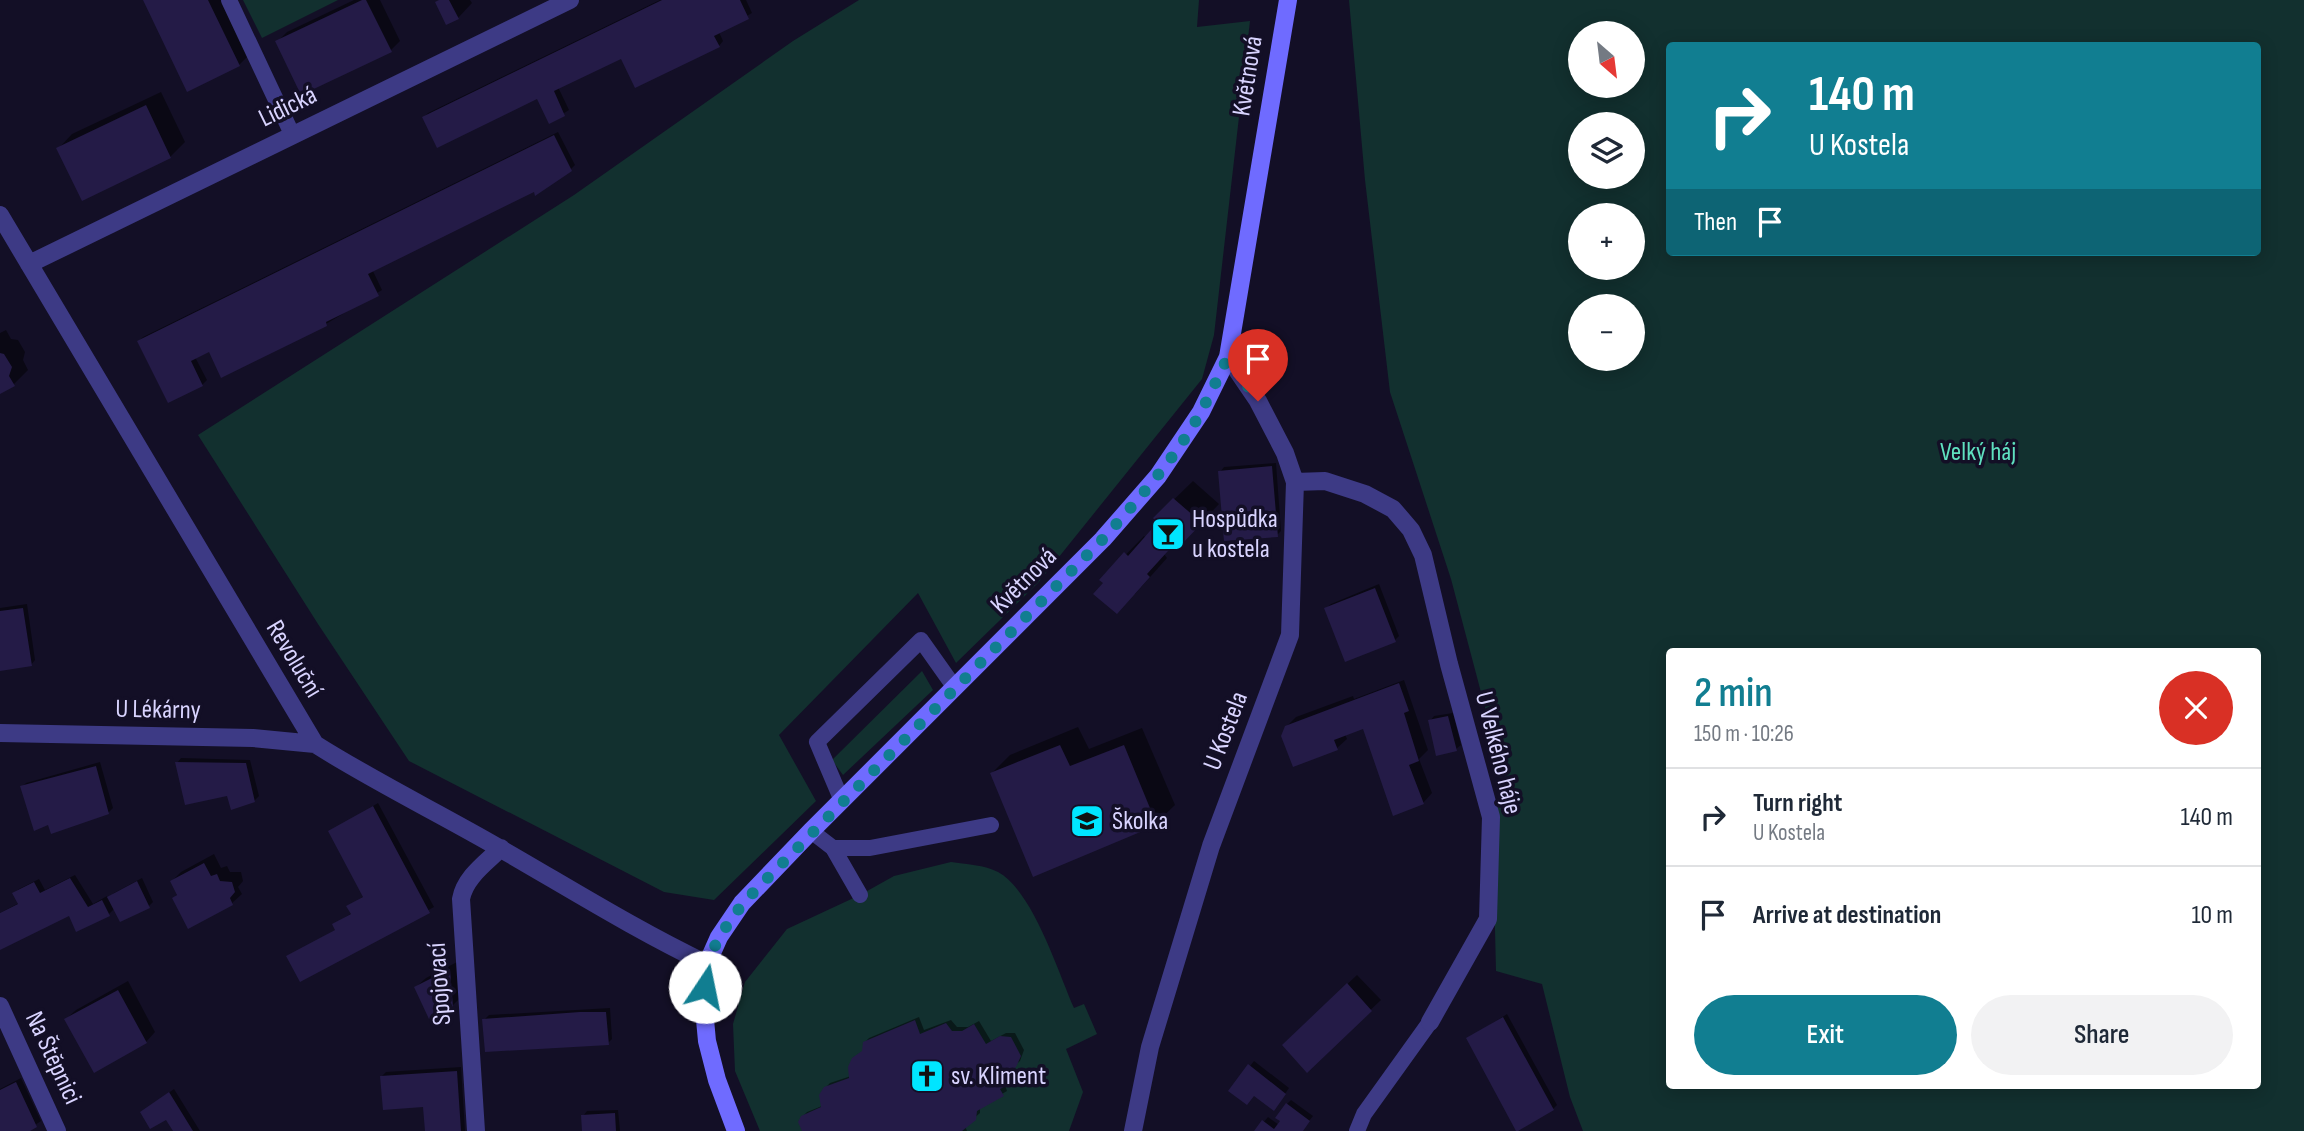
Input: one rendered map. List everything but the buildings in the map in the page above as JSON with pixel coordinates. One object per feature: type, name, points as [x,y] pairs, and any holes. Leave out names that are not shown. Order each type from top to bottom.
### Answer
[{"type":"street","name":"Lidická","points":[[29,264],[570,0]]},
{"type":"street","name":"Květnová","points":[[736,1131],[706,1041],[704,1009],[707,964],[719,937],[743,903],[811,831],[1104,538],[1157,476],[1201,412],[1228,357],[1288,0]]},
{"type":"street","name":"Revoluční","points":[[0,215],[315,744],[371,779],[501,848],[657,940],[707,964]]},
{"type":"street","name":"U Kostela","points":[[1133,1131],[1150,1047],[1211,846],[1290,635],[1295,482],[1285,453],[1258,401],[1228,357]]},
{"type":"street","name":"U Velkého háje","points":[[1295,482],[1325,481],[1365,495],[1393,509],[1411,530],[1423,555],[1449,664],[1491,817],[1488,919],[1430,1021]]},
{"type":"street","name":"U Lékárny","points":[[0,733],[253,738],[315,744]]},
{"type":"street","name":"Spojovací","points":[[476,1131],[461,899],[469,880],[501,848]]},
{"type":"street","name":"Na Štěpnici","points":[[0,1006],[58,1131]]},
{"type":"lane","points":[[229,0],[292,134]]},
{"type":"lane","points":[[842,801],[817,742],[921,640],[954,688]]},
{"type":"lane","points":[[833,849],[870,848],[991,825]]},
{"type":"lane","points":[[811,831],[833,849],[860,895]]},
{"type":"lane","name":"U Velkého háje","points":[[1357,1131],[1364,1114],[1430,1021]]},
{"type":"green space","points":[[243,0],[338,0],[262,38]]},
{"type":"green space","points":[[859,0],[1199,0],[1197,27],[1250,21],[1214,335],[1202,379],[1038,583],[956,663],[918,593],[779,735],[816,801],[714,900],[664,892],[409,761],[198,435],[574,195],[793,41]]},
{"type":"green space","name":"Velký háj","points":[[1349,0],[2304,0],[2304,1131],[1583,1131],[1570,1097],[1542,984],[1496,971],[1494,888],[1500,764],[1451,579],[1390,392],[1365,180]]},
{"type":"green space","points":[[922,671],[933,690],[843,775],[832,760]]},
{"type":"green space","points":[[951,862],[993,870],[1011,882],[1043,934],[1074,1008],[1084,1004],[1097,1034],[1066,1049],[1083,1092],[1069,1131],[760,1131],[735,1071],[733,1024],[745,982],[787,929],[894,876]]},
{"type":"place","name":"Hospůdka u kostela","points":[[1168,534]]},
{"type":"place","name":"Školka","points":[[1087,821]]},
{"type":"place","name":"sv. Kliment","points":[[927,1076]]},
{"type":"route","points":[[705,987],[707,964],[719,937],[743,903],[811,831],[1104,538],[1172,455],[1201,412],[1228,357],[1258,401]]}]
